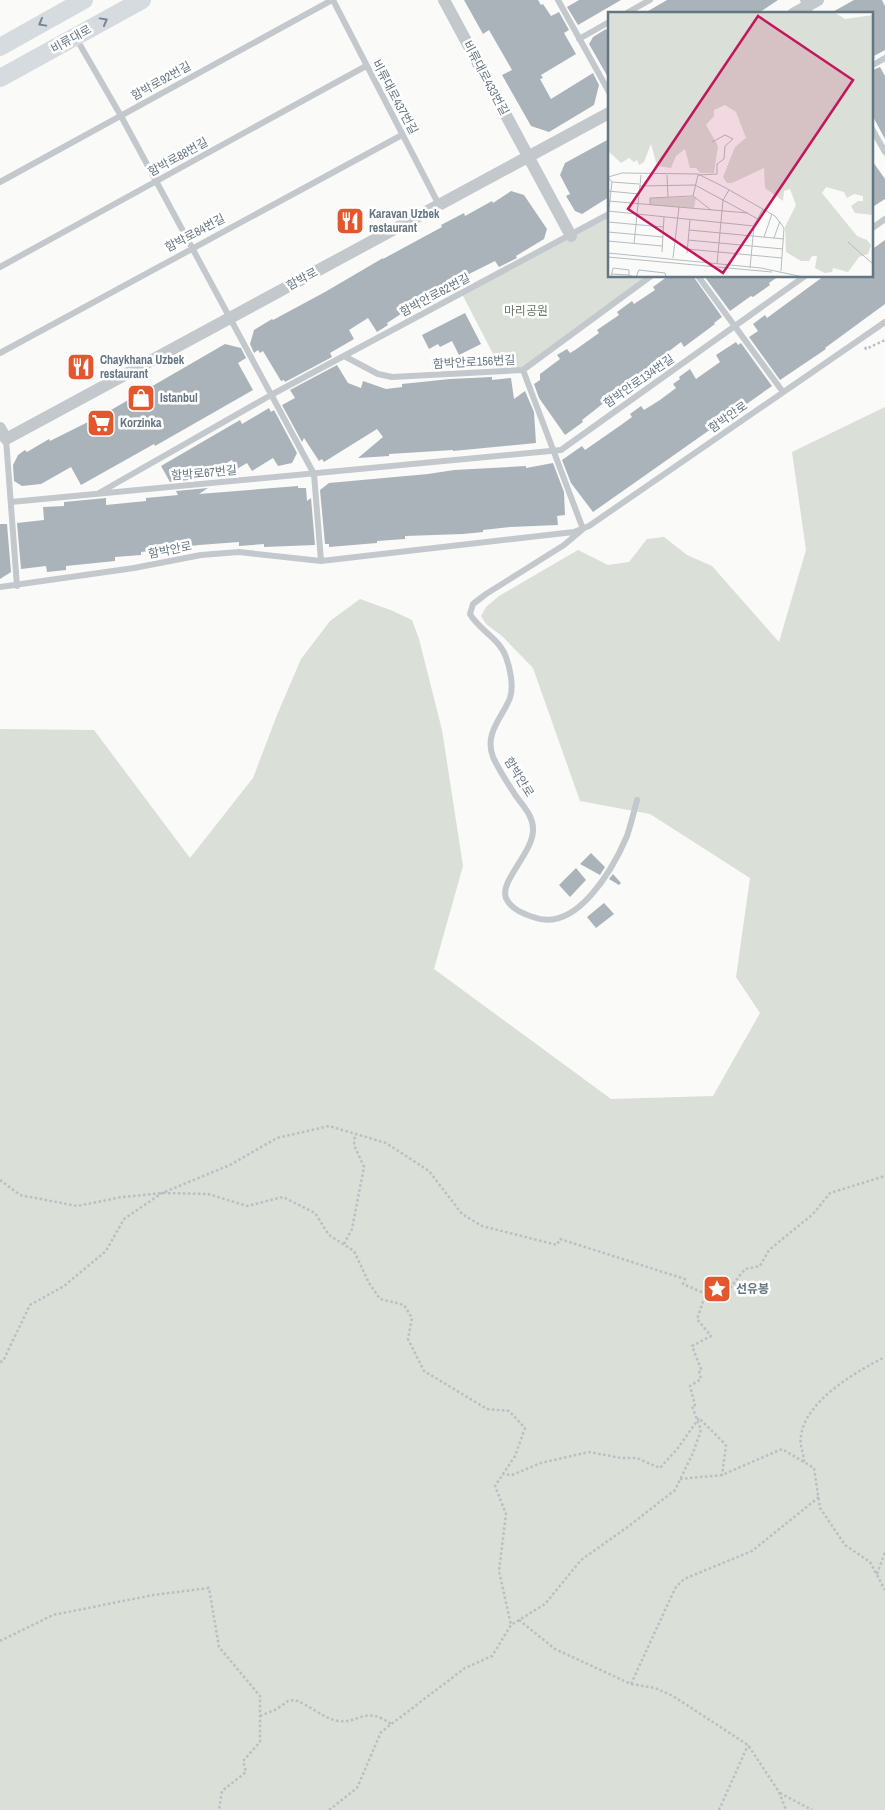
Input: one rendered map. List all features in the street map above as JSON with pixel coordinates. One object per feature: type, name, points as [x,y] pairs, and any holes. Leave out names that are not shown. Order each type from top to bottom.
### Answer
[{"type":"main road","points":[[0,47],[84,0]]},
{"type":"main road","name":"비류대로","points":[[0,78],[142,0]]},
{"type":"street","name":"비류대로433번길","points":[[444,0],[571,236]]},
{"type":"street","points":[[807,7],[818,0]]},
{"type":"street","name":"함박로","points":[[3,434],[230,318],[608,114]]},
{"type":"lane","name":"비류대로437번길","points":[[332,0],[438,205]]},
{"type":"lane","name":"함박로92번길","points":[[0,182],[332,0]]},
{"type":"lane","points":[[558,0],[608,90]]},
{"type":"lane","points":[[629,12],[650,0]]},
{"type":"lane","points":[[579,39],[608,23]]},
{"type":"lane","points":[[76,37],[121,116],[314,474],[320,562]]},
{"type":"lane","points":[[872,65],[885,58]]},
{"type":"lane","name":"함박로88번길","points":[[0,267],[366,66]]},
{"type":"lane","points":[[872,129],[884,148]]},
{"type":"lane","name":"함박로84번길","points":[[0,353],[402,135]]},
{"type":"lane","name":"함박안로62번길","points":[[271,395],[608,215]]},
{"type":"lane","points":[[872,228],[885,220]]},
{"type":"lane","points":[[523,370],[648,278]]},
{"type":"lane","points":[[699,278],[783,392]]},
{"type":"lane","name":"함박안로134번길","points":[[554,452],[561,450],[802,278]]},
{"type":"lane","name":"함박안로","points":[[0,587],[134,568],[201,556],[239,552],[320,562],[564,533],[583,528],[589,526],[885,322]]},
{"type":"lane","name":"함박안로156번길","points":[[344,356],[378,374],[392,377],[523,370],[583,528]]},
{"type":"lane","name":"함박로67번길","points":[[96,494],[271,395]]},
{"type":"lane","points":[[3,434],[11,502],[17,586]]},
{"type":"lane","points":[[314,474],[554,452]]},
{"type":"lane","name":"함박로67번길","points":[[11,502],[314,474]]},
{"type":"lane","name":"함박안로","points":[[583,528],[564,545],[473,604],[470,614],[475,623],[497,642],[506,654],[511,676],[510,696],[495,724],[490,740],[493,757],[516,796],[529,813],[533,828],[532,844],[506,885],[506,897],[515,909],[534,918],[550,921],[568,915],[586,900],[603,880],[626,838],[637,800]]},
{"type":"path","points":[[0,1362],[3,1361],[30,1304],[64,1286],[106,1251],[124,1219],[162,1194],[230,1165],[277,1138],[329,1126],[386,1143],[429,1171],[462,1214],[482,1226],[557,1245],[560,1239],[685,1279],[683,1284],[706,1294]]},
{"type":"path","points":[[344,1244],[352,1229],[364,1167],[354,1145],[355,1134]]},
{"type":"path","points":[[329,1810],[357,1788],[381,1732],[465,1668],[492,1656],[511,1625],[545,1604],[581,1560],[675,1490],[693,1453],[701,1430],[692,1406],[695,1404],[690,1386],[702,1379],[699,1370],[701,1369],[692,1346],[711,1336],[696,1319],[706,1294],[716,1288],[730,1288],[744,1269],[760,1266],[769,1250],[813,1214],[830,1193],[885,1176]]},
{"type":"path","points":[[0,1180],[20,1195],[77,1206],[122,1197],[162,1194],[208,1194],[247,1206],[283,1197],[315,1212],[329,1235],[354,1251],[369,1283],[380,1299],[404,1305],[412,1318],[408,1339],[424,1371],[487,1409],[509,1411],[525,1428],[515,1456],[495,1486],[506,1514],[499,1571],[511,1625]]},
{"type":"path","points":[[804,1462],[804,1454],[800,1444],[801,1435],[811,1411],[828,1394],[854,1374],[885,1357]]},
{"type":"path","points":[[697,1420],[699,1418],[726,1446],[722,1475]]},
{"type":"path","points":[[502,1474],[512,1475],[541,1463],[589,1452],[621,1458],[638,1458],[660,1468],[678,1448],[697,1420]]},
{"type":"path","points":[[680,1479],[722,1475],[782,1449],[814,1468],[820,1508],[844,1544],[870,1562],[885,1590]]},
{"type":"path","points":[[630,1684],[680,1582],[692,1575],[752,1551],[819,1497]]},
{"type":"path","points":[[877,1574],[885,1552]]},
{"type":"path","points":[[0,1641],[53,1615],[153,1595],[208,1588],[219,1647],[260,1696],[260,1742],[243,1761],[246,1772],[222,1791],[219,1810]]},
{"type":"path","points":[[519,1620],[555,1649],[630,1684],[654,1688],[673,1696],[748,1745],[779,1792],[786,1810]]},
{"type":"path","points":[[260,1716],[277,1709],[288,1701],[295,1700],[337,1721],[370,1715],[379,1717],[391,1724]]},
{"type":"path","points":[[719,1810],[748,1745]]},
{"type":"path","points":[[779,1792],[812,1810]]},
{"type":"green space","name":"마리공원","points":[[608,215],[608,278],[648,278],[523,370],[502,371],[462,294]]},
{"type":"green space","points":[[885,407],[885,1810],[0,1810],[0,729],[94,730],[190,858],[253,778],[301,659],[330,621],[360,599],[412,620],[419,639],[442,730],[463,866],[434,969],[611,1099],[713,1096],[760,1013],[736,977],[750,878],[650,814],[580,801],[533,668],[502,636],[486,624],[481,616],[486,607],[499,596],[578,550],[608,565],[629,562],[647,539],[664,537],[687,555],[712,566],[779,642],[806,550],[792,452]]},
{"type":"building","points":[[464,0],[538,0],[551,16],[559,12],[569,30],[564,33],[576,54],[541,75],[543,78],[540,79],[551,99],[593,73],[599,85],[594,105],[549,132],[531,126],[502,75],[512,70],[489,30],[483,34]]},
{"type":"building","points":[[579,0],[621,0],[578,25],[567,7]]},
{"type":"building","points":[[667,0],[778,0],[760,12],[646,12]]},
{"type":"building","points":[[854,0],[882,0],[885,6],[885,50],[874,56],[875,58],[872,60],[872,12],[833,12]]},
{"type":"building","points":[[606,29],[608,32],[608,77],[589,44],[593,37]]},
{"type":"building","points":[[880,67],[885,76],[885,139],[872,115],[872,71]]},
{"type":"building","points":[[608,140],[608,198],[582,214],[575,211],[566,196],[570,194],[560,175],[565,163]]},
{"type":"building","points":[[872,160],[885,179],[885,199],[872,207]]},
{"type":"building","points":[[511,191],[524,195],[547,229],[544,239],[516,256],[517,258],[499,267],[495,261],[469,274],[419,305],[418,303],[387,323],[388,325],[377,332],[368,318],[349,330],[354,339],[330,353],[332,357],[285,382],[284,380],[281,381],[263,351],[260,353],[258,350],[254,353],[250,344],[254,330],[442,227],[441,225],[464,213],[465,216],[492,201],[493,203]]},
{"type":"building","points":[[885,240],[885,304],[826,349],[780,380],[749,337],[758,331],[753,324],[765,315],[767,318],[821,278],[872,278],[872,249]]},
{"type":"building","points":[[665,278],[694,278],[722,317],[684,347],[681,342],[664,355],[666,357],[604,401],[582,420],[583,422],[565,435],[539,398],[534,384],[540,380],[540,374],[560,359],[557,355],[567,349],[570,353],[599,333],[597,330],[619,315],[617,312],[632,301],[634,304],[655,290],[653,287]]},
{"type":"building","points":[[705,278],[776,278],[769,283],[770,285],[730,311]]},
{"type":"building","points":[[465,313],[481,344],[459,355],[452,341],[440,347],[438,344],[429,349],[422,335]]},
{"type":"building","points":[[736,342],[738,345],[741,343],[772,386],[593,512],[571,483],[562,460],[582,446],[585,450],[632,417],[630,414],[641,406],[644,410],[660,400],[676,388],[673,384],[690,369],[696,379],[720,362],[716,355]]},
{"type":"building","points":[[225,344],[241,348],[246,358],[238,363],[253,390],[155,446],[154,444],[81,485],[71,467],[41,484],[22,486],[14,481],[13,465],[18,455],[25,450],[27,452],[49,439],[50,441],[104,414]]},
{"type":"building","points":[[337,365],[348,383],[361,388],[363,381],[386,389],[402,387],[402,384],[450,379],[492,377],[492,380],[511,378],[514,399],[525,391],[534,412],[536,443],[358,458],[383,437],[377,429],[324,462],[322,459],[319,461],[304,438],[302,442],[282,405],[295,398],[290,390]]},
{"type":"building","points":[[269,408],[271,412],[274,410],[297,453],[292,463],[278,466],[273,458],[252,471],[247,463],[237,469],[232,460],[198,479],[170,482],[161,466],[240,420],[242,424]]},
{"type":"building","points":[[553,463],[564,492],[565,515],[557,516],[558,525],[510,527],[463,534],[405,536],[405,539],[329,547],[329,544],[325,544],[320,490],[329,483],[454,470],[526,466],[526,468]]},
{"type":"building","points":[[298,486],[298,488],[306,488],[307,501],[311,498],[315,545],[264,547],[264,544],[239,546],[239,542],[199,545],[141,552],[141,555],[115,557],[115,561],[66,566],[66,570],[47,572],[46,566],[21,569],[17,523],[44,520],[43,507],[64,506],[64,502],[106,498],[106,505],[146,501],[146,498],[178,495],[176,491],[208,488],[199,494]]},
{"type":"building","points":[[0,524],[7,524],[11,572],[0,579]]},
{"type":"building","points":[[591,853],[605,867],[600,875],[580,864]]},
{"type":"building","points":[[576,868],[586,880],[570,897],[559,885]]},
{"type":"building","points":[[613,874],[621,883],[619,885],[609,879]]},
{"type":"building","points":[[604,903],[614,914],[596,928],[587,917]]},
{"type":"place","name":"Karavan Uzbek restaurant","points":[[350,221]]},
{"type":"place","name":"Chaykhana Uzbek restaurant","points":[[81,367]]},
{"type":"place","name":"Istanbul","points":[[141,398]]},
{"type":"place","name":"Korzinka","points":[[101,423]]},
{"type":"place","name":"선유봉","points":[[717,1289]]}]
